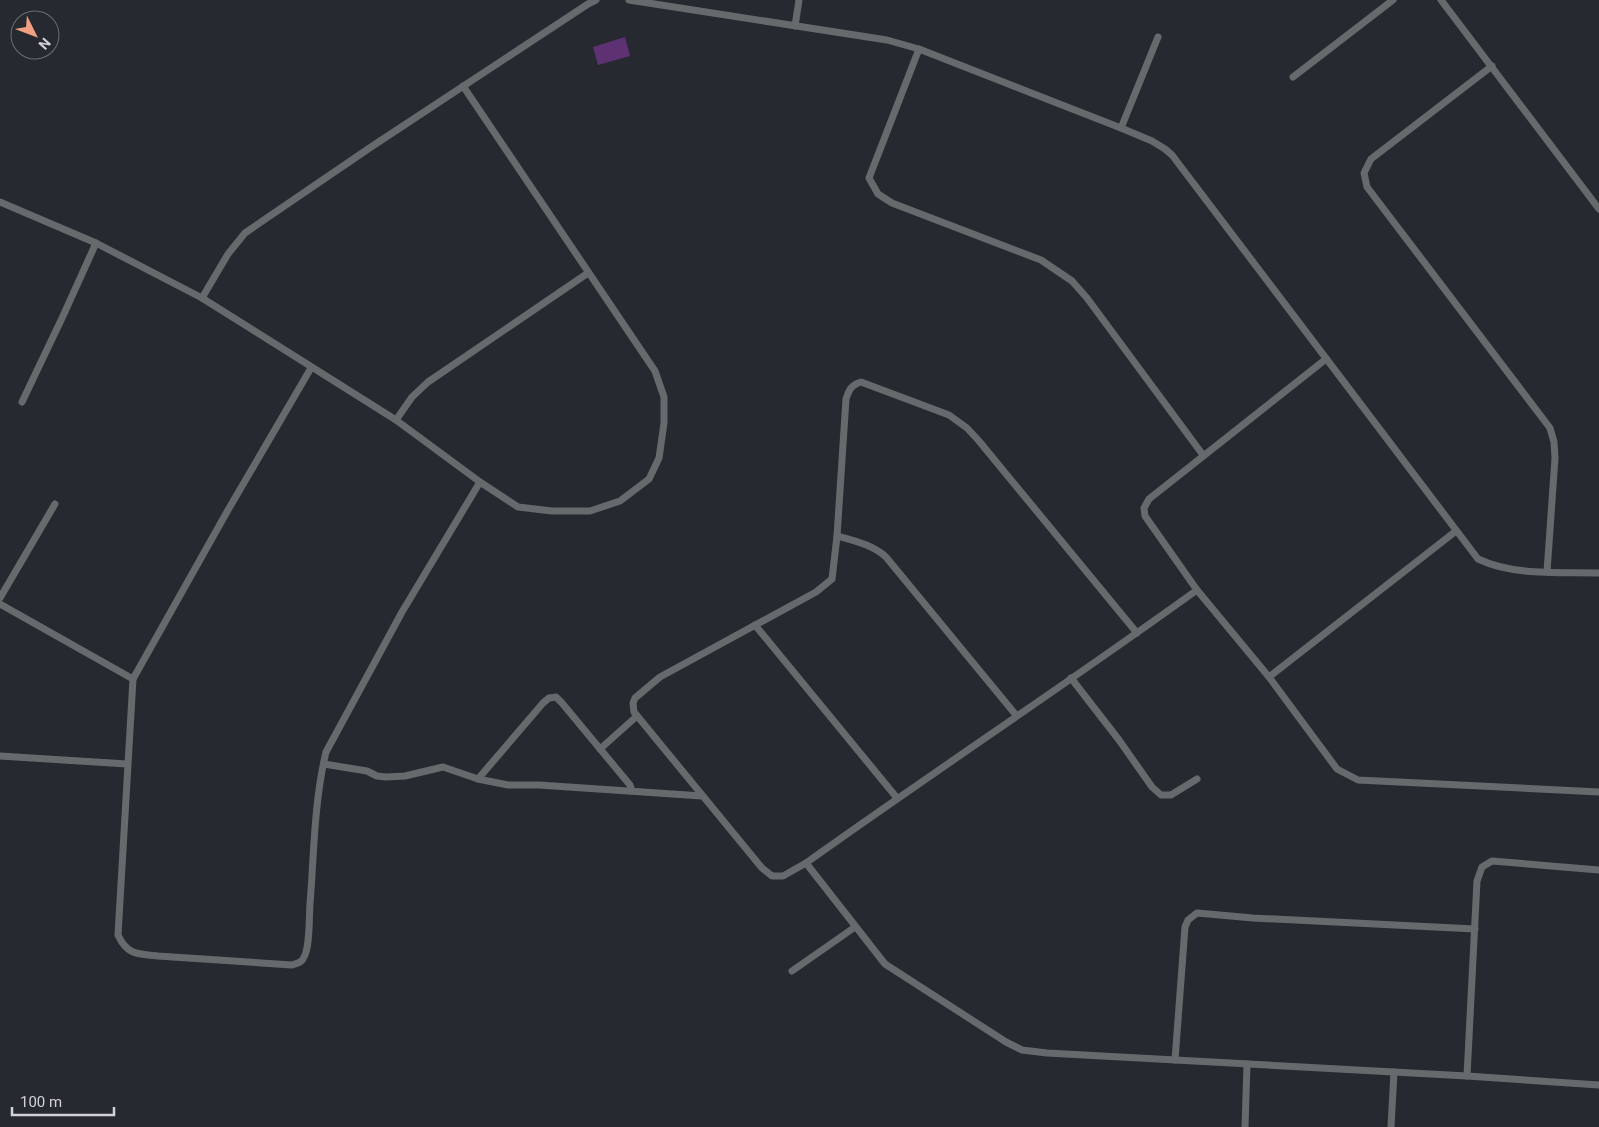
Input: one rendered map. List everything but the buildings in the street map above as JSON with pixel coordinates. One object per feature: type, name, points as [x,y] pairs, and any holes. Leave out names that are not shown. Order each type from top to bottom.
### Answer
[{"type":"street","points":[[202,298],[228,254],[245,233],[371,147],[596,0]]},
{"type":"street","points":[[629,0],[887,40],[919,49],[1152,141],[1172,156],[1478,559],[1505,568],[1547,572],[1599,573]]},
{"type":"street","points":[[795,26],[799,0]]},
{"type":"street","points":[[1293,78],[1393,0]]},
{"type":"street","points":[[1441,0],[1599,209]]},
{"type":"street","points":[[1122,128],[1158,37]]},
{"type":"street","points":[[919,49],[869,178],[878,194],[892,203],[1041,260],[1072,282],[1087,298],[1202,455]]},
{"type":"street","points":[[1492,66],[1371,159],[1364,173],[1367,187],[1550,428],[1554,442],[1555,458],[1547,572]]},
{"type":"street","points":[[0,202],[96,243],[202,298],[396,420],[480,482],[518,507],[552,510],[590,510],[620,501],[649,479],[659,458],[664,423],[664,396],[655,371],[463,86]]},
{"type":"street","points":[[22,402],[96,243]]},
{"type":"street","points":[[396,420],[412,397],[428,382],[588,273]]},
{"type":"street","points":[[1326,359],[1202,455],[1149,499],[1144,508],[1145,516],[1197,590],[1269,677],[1338,769],[1347,776],[1358,780],[1599,792]]},
{"type":"street","points":[[311,368],[133,679],[118,935],[128,950],[158,956],[292,964],[300,962],[304,957],[307,949],[318,798],[326,752],[402,612],[480,482]]},
{"type":"street","points":[[1137,633],[967,428],[948,415],[860,382],[854,384],[846,399],[838,536],[832,579],[816,592],[660,677],[635,698],[633,703],[634,712],[762,868],[772,876],[783,876],[806,863],[897,798],[1137,633],[1197,590]]},
{"type":"street","points":[[0,598],[55,504]]},
{"type":"street","points":[[1269,677],[1456,531]]},
{"type":"street","points":[[838,536],[871,546],[879,550],[886,557],[1016,715]]},
{"type":"street","points":[[0,604],[133,679]]},
{"type":"street","points":[[755,625],[897,798]]},
{"type":"street","points":[[1072,678],[1152,787],[1161,795],[1171,795],[1197,778]]},
{"type":"street","points":[[478,779],[550,698],[556,697],[630,785],[632,791]]},
{"type":"street","points":[[600,749],[637,716]]},
{"type":"street","points":[[0,756],[127,764]]},
{"type":"street","points":[[324,764],[367,771],[377,776],[386,777],[405,776],[443,768],[478,779],[508,785],[539,785],[702,796]]},
{"type":"street","points":[[1467,1076],[1477,881],[1482,867],[1492,860],[1599,870]]},
{"type":"street","points":[[806,863],[885,964],[1006,1042],[1022,1050],[1599,1085]]},
{"type":"street","points":[[1175,1060],[1185,927],[1188,920],[1197,913],[1253,918],[1475,929]]},
{"type":"street","points":[[792,971],[855,927]]},
{"type":"street","points":[[1245,1127],[1247,1064]]},
{"type":"street","points":[[1391,1127],[1394,1072]]},
{"type":"shaded area","points":[[625,37],[630,56],[598,65],[593,47]]}]
